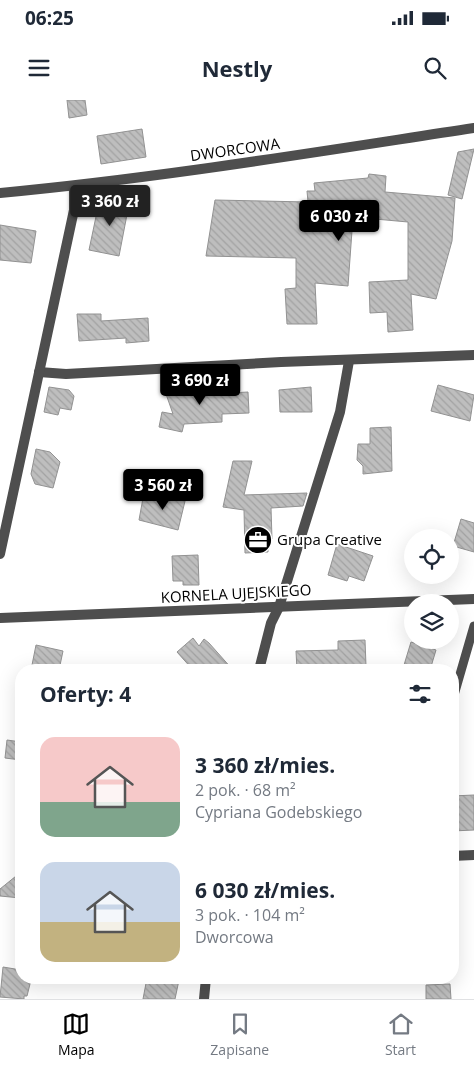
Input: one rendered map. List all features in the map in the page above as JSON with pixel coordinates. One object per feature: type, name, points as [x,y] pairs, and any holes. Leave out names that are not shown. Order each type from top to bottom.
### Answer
[{"type":"street","name":"DWORCOWA","points":[[0,193],[220,168],[474,128]]},
{"type":"street","points":[[0,554],[74,210],[74,186]]},
{"type":"street","points":[[38,372],[66,374],[281,362],[474,355]]},
{"type":"street","points":[[261,664],[271,623],[278,607],[340,412],[349,361]]},
{"type":"street","name":"KORNELA UJEJSKIEGO","points":[[0,618],[474,599]]},
{"type":"street","points":[[459,856],[474,855]]},
{"type":"street","points":[[204,999],[205,984]]},
{"type":"lane","points":[[459,678],[474,626]]},
{"type":"building","points":[[67,100],[85,100],[87,115],[69,118]]},
{"type":"building","points":[[142,129],[146,157],[101,164],[97,136]]},
{"type":"building","points":[[474,149],[462,199],[448,195],[458,152]]},
{"type":"building","points":[[369,174],[386,176],[385,192],[455,198],[452,241],[436,299],[411,294],[413,330],[388,332],[387,312],[370,313],[369,282],[408,280],[408,222],[353,217],[348,286],[315,283],[317,324],[287,324],[285,289],[296,288],[296,258],[206,256],[215,200],[308,202],[307,191],[315,191],[314,183],[368,178]]},
{"type":"building","points":[[130,199],[119,256],[89,250],[98,207],[103,203]]},
{"type":"building","points":[[0,225],[36,231],[31,263],[0,260]]},
{"type":"building","points":[[77,314],[101,314],[101,321],[148,318],[149,341],[126,343],[126,338],[79,341]]},
{"type":"building","points":[[193,383],[192,390],[212,389],[213,394],[248,392],[249,413],[222,414],[222,422],[184,424],[182,432],[159,427],[162,412],[173,414],[166,394],[168,385]]},
{"type":"building","points":[[438,385],[474,395],[470,421],[431,411]]},
{"type":"building","points":[[49,387],[69,390],[74,396],[71,410],[60,408],[58,415],[44,412]]},
{"type":"building","points":[[311,387],[312,412],[280,412],[279,390]]},
{"type":"building","points":[[391,427],[392,471],[363,474],[363,466],[357,460],[358,444],[370,444],[370,428]]},
{"type":"building","points":[[36,449],[50,452],[60,462],[53,488],[35,484],[31,474]]},
{"type":"building","points":[[233,461],[252,461],[244,495],[307,493],[303,506],[271,508],[272,539],[268,539],[268,552],[245,553],[244,510],[223,507]]},
{"type":"building","points":[[186,497],[178,530],[139,520],[143,498]]},
{"type":"building","points":[[461,519],[474,523],[474,552],[459,548],[458,529]]},
{"type":"building","points":[[337,544],[373,556],[364,581],[349,576],[347,581],[328,575]]},
{"type":"building","points":[[198,555],[199,585],[183,585],[183,581],[173,581],[172,556]]},
{"type":"building","points":[[193,638],[199,646],[204,639],[228,664],[188,664],[177,652]]},
{"type":"building","points":[[365,640],[366,664],[297,664],[296,651],[338,650],[338,641]]},
{"type":"building","points":[[36,645],[63,651],[60,664],[32,664]]},
{"type":"building","points":[[409,649],[433,649],[436,650],[432,664],[404,664]]},
{"type":"building","points":[[7,740],[15,741],[15,759],[5,758]]},
{"type":"building","points":[[474,795],[474,830],[459,831],[459,796]]},
{"type":"building","points":[[15,877],[15,897],[0,896],[0,889]]},
{"type":"building","points":[[3,967],[15,969],[15,984],[30,984],[27,996],[24,996],[24,999],[0,997]]},
{"type":"building","points":[[146,984],[178,984],[175,999],[143,999]]},
{"type":"building","points":[[450,984],[451,999],[426,999],[426,985]]},
{"type":"place","name":"Grupa Creative","points":[[258,540]]}]
